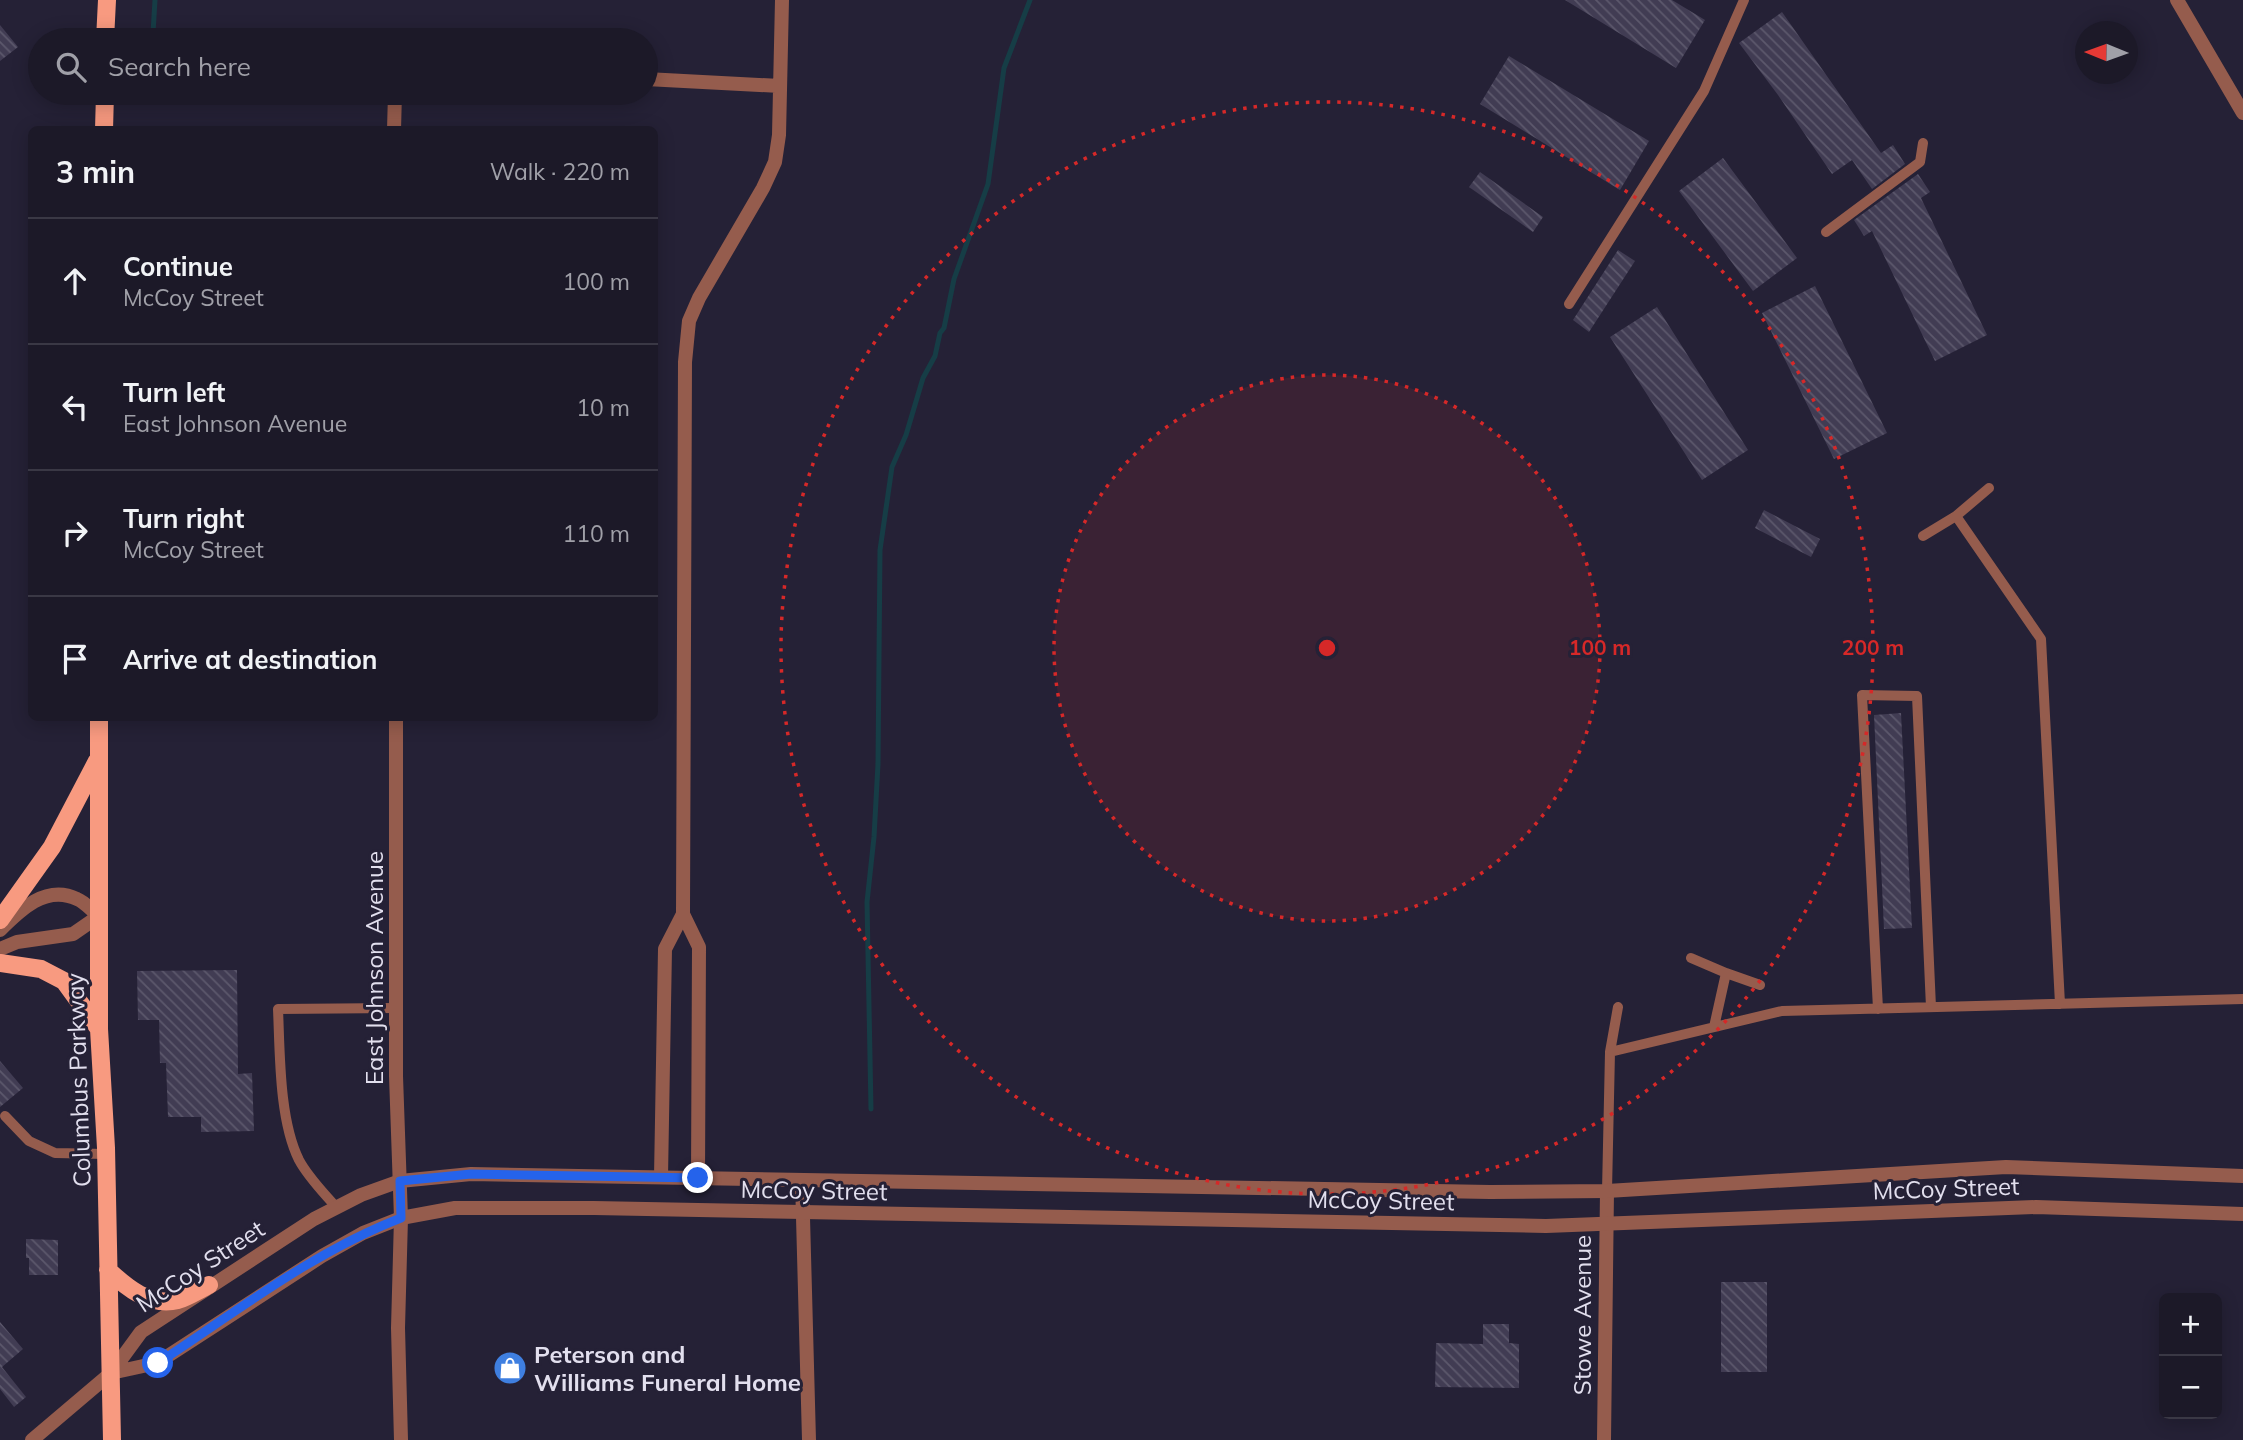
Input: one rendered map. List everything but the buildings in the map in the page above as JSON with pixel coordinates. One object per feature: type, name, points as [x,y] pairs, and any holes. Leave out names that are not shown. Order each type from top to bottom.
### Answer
[{"type":"main road","points":[[106,28],[107,0]]},
{"type":"main road","points":[[104,105],[104,126]]},
{"type":"main road","name":"Columbus Parkway","points":[[99,721],[99,1029],[106,1154],[112,1440]]},
{"type":"main road","points":[[0,920],[52,847],[98,758]]},
{"type":"main road","points":[[0,963],[41,969],[64,981],[99,1029]]},
{"type":"main road","points":[[108,1270],[131,1290],[159,1301],[178,1300],[209,1285]]},
{"type":"street","points":[[662,1177],[666,949],[683,914],[686,348],[689,321],[699,298],[763,188],[775,162],[779,135],[782,0]]},
{"type":"street","points":[[2177,0],[2243,113]]},
{"type":"street","points":[[658,80],[780,86]]},
{"type":"street","points":[[394,126],[395,105]]},
{"type":"street","name":"East Johnson Avenue","points":[[396,721],[396,1008],[401,1218],[398,1328],[401,1440]]},
{"type":"street","points":[[0,930],[35,899],[57,894],[77,899],[99,916],[73,934],[17,942],[0,949]]},
{"type":"street","points":[[683,914],[699,947],[698,1178]]},
{"type":"street","name":"McCoy Street","points":[[111,1373],[141,1332],[209,1285],[336,1207],[400,1181],[471,1174],[1476,1192],[1607,1191],[2006,1167],[2243,1176]]},
{"type":"street","points":[[802,1180],[809,1440]]},
{"type":"street","name":"Stowe Avenue","points":[[1604,1440],[1607,1191]]},
{"type":"street","name":"McCoy Street","points":[[111,1373],[158,1363],[322,1256],[363,1233],[401,1218],[455,1208],[1546,1226],[2036,1207],[2243,1214]]},
{"type":"street","points":[[32,1440],[111,1373]]},
{"type":"lane","points":[[1569,304],[1704,91],[1744,0]]},
{"type":"lane","points":[[1826,232],[1920,162],[1923,143]]},
{"type":"lane","points":[[1923,536],[1956,516],[1989,488]]},
{"type":"lane","points":[[1956,516],[2041,639],[2060,1004]]},
{"type":"lane","points":[[1878,1009],[1862,695],[1917,696],[1931,1007]]},
{"type":"lane","points":[[1691,958],[1760,985]]},
{"type":"lane","points":[[1714,1027],[1726,972]]},
{"type":"lane","points":[[1610,1052],[1782,1011],[2243,999]]},
{"type":"lane","points":[[1607,1191],[1610,1052],[1618,1007]]},
{"type":"lane","points":[[336,1207],[299,1159],[292,1136],[282,1082],[278,1009],[396,1008]]},
{"type":"lane","points":[[5,1116],[29,1141],[55,1153],[106,1154]]},
{"type":"waterway","points":[[153,28],[155,0]]},
{"type":"waterway","points":[[871,1109],[867,902],[878,764],[880,550],[892,467],[906,435],[923,378],[935,356],[954,279],[988,184],[1004,68],[1030,0]]},
{"type":"place","name":"Peterson and Williams Funeral Home","points":[[510,1368]]},
{"type":"route","points":[[158,1363],[322,1256],[363,1233],[401,1218],[400,1181],[471,1174],[698,1178]]}]
